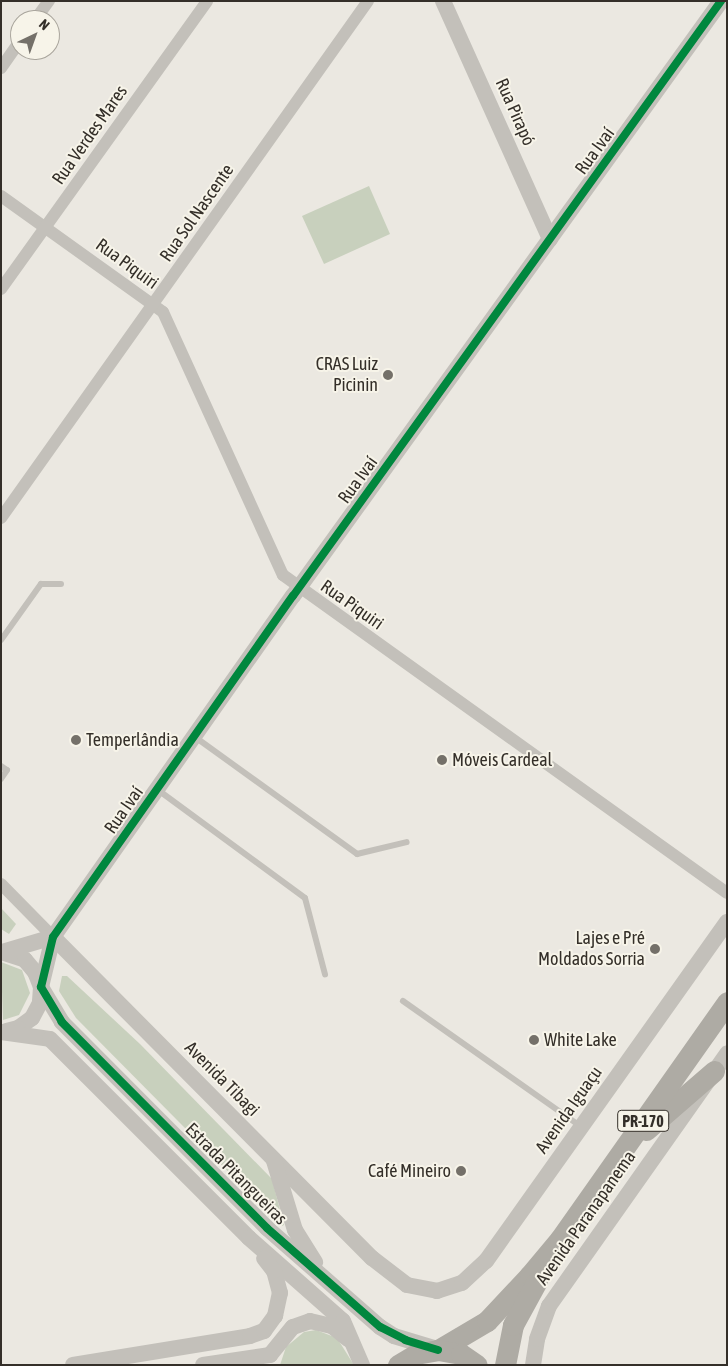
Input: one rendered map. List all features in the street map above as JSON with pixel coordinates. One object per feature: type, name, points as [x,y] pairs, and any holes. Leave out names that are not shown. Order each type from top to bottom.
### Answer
[{"type":"highway","name":"PR-170","points":[[438,1350],[487,1321],[560,1239],[727,1002]]},
{"type":"highway","points":[[624,1150],[714,1071]]},
{"type":"highway","name":"PR-170","points":[[505,1365],[513,1325],[560,1239]]},
{"type":"highway","name":"PR-170","points":[[398,1365],[416,1354],[438,1350],[461,1354],[477,1365]]},
{"type":"street","name":"Rua Verdes Mares","points":[[1,290],[207,1]]},
{"type":"street","name":"Rua Sol Nascente","points":[[1,518],[368,1]]},
{"type":"street","name":"Rua Pirapó","points":[[443,1],[550,239]]},
{"type":"street","name":"Rua Ivaí","points":[[2,1032],[18,1028],[32,1018],[40,1003],[41,987],[53,937],[298,588],[721,1]]},
{"type":"street","points":[[1,68],[10,55]]},
{"type":"street","name":"Rua Piquiri","points":[[1,196],[163,312],[283,575],[298,588],[727,893]]},
{"type":"street","name":"Avenida Tibagi","points":[[1,884],[274,1160],[393,1277],[422,1290]]},
{"type":"street","name":"Avenida Iguaçu","points":[[422,1290],[451,1288],[477,1272],[727,922]]},
{"type":"street","points":[[2,952],[53,937]]},
{"type":"street","name":"Estrada Pitangueiras","points":[[2,952],[18,956],[31,965],[41,987],[62,1022],[267,1228],[380,1327],[400,1338],[438,1350]]},
{"type":"street","name":"Estrada Pitangueiras","points":[[2,1032],[50,1039],[249,1238],[343,1320],[362,1365]]},
{"type":"street","name":"Avenida Paranapanema","points":[[533,1365],[537,1339],[549,1306],[727,1054]]},
{"type":"street","points":[[274,1160],[295,1230],[330,1282]]},
{"type":"street","points":[[74,1365],[140,1360],[250,1336],[264,1331],[275,1316],[280,1293],[274,1271],[249,1238]]},
{"type":"street","points":[[203,1365],[271,1360],[293,1327],[310,1321],[340,1330],[356,1348]]},
{"type":"lane","points":[[1,640],[41,584],[61,584]]},
{"type":"lane","points":[[194,737],[357,854],[407,842]]},
{"type":"lane","points":[[1,766],[7,770],[1,779]]},
{"type":"lane","points":[[156,790],[305,898],[325,974]]},
{"type":"lane","points":[[403,1000],[582,1127]]},
{"type":"green space","points":[[369,186],[390,234],[324,264],[302,216]]},
{"type":"green space","points":[[1,908],[16,924],[9,934],[1,929]]},
{"type":"green space","points":[[1,962],[22,970],[30,993],[19,1015],[3,1020]]},
{"type":"green space","points":[[62,976],[67,976],[140,1044],[272,1179],[284,1225],[282,1226],[76,1018],[59,991]]},
{"type":"green space","points":[[316,1330],[337,1338],[354,1365],[280,1365],[286,1347],[304,1332]]},
{"type":"cycle path","points":[[438,1350],[406,1340],[380,1327],[267,1228],[62,1022],[41,987],[53,937],[293,596],[721,1]]},
{"type":"place","name":"CRAS Luiz Picinin","points":[[388,375]]},
{"type":"place","name":"Temperlândia","points":[[76,740]]},
{"type":"place","name":"Móveis Cardeal","points":[[442,760]]},
{"type":"place","name":"Lajes e Pré Moldados Sorria","points":[[655,949]]},
{"type":"place","name":"White Lake","points":[[534,1040]]},
{"type":"place","name":"Café Mineiro","points":[[461,1171]]}]
